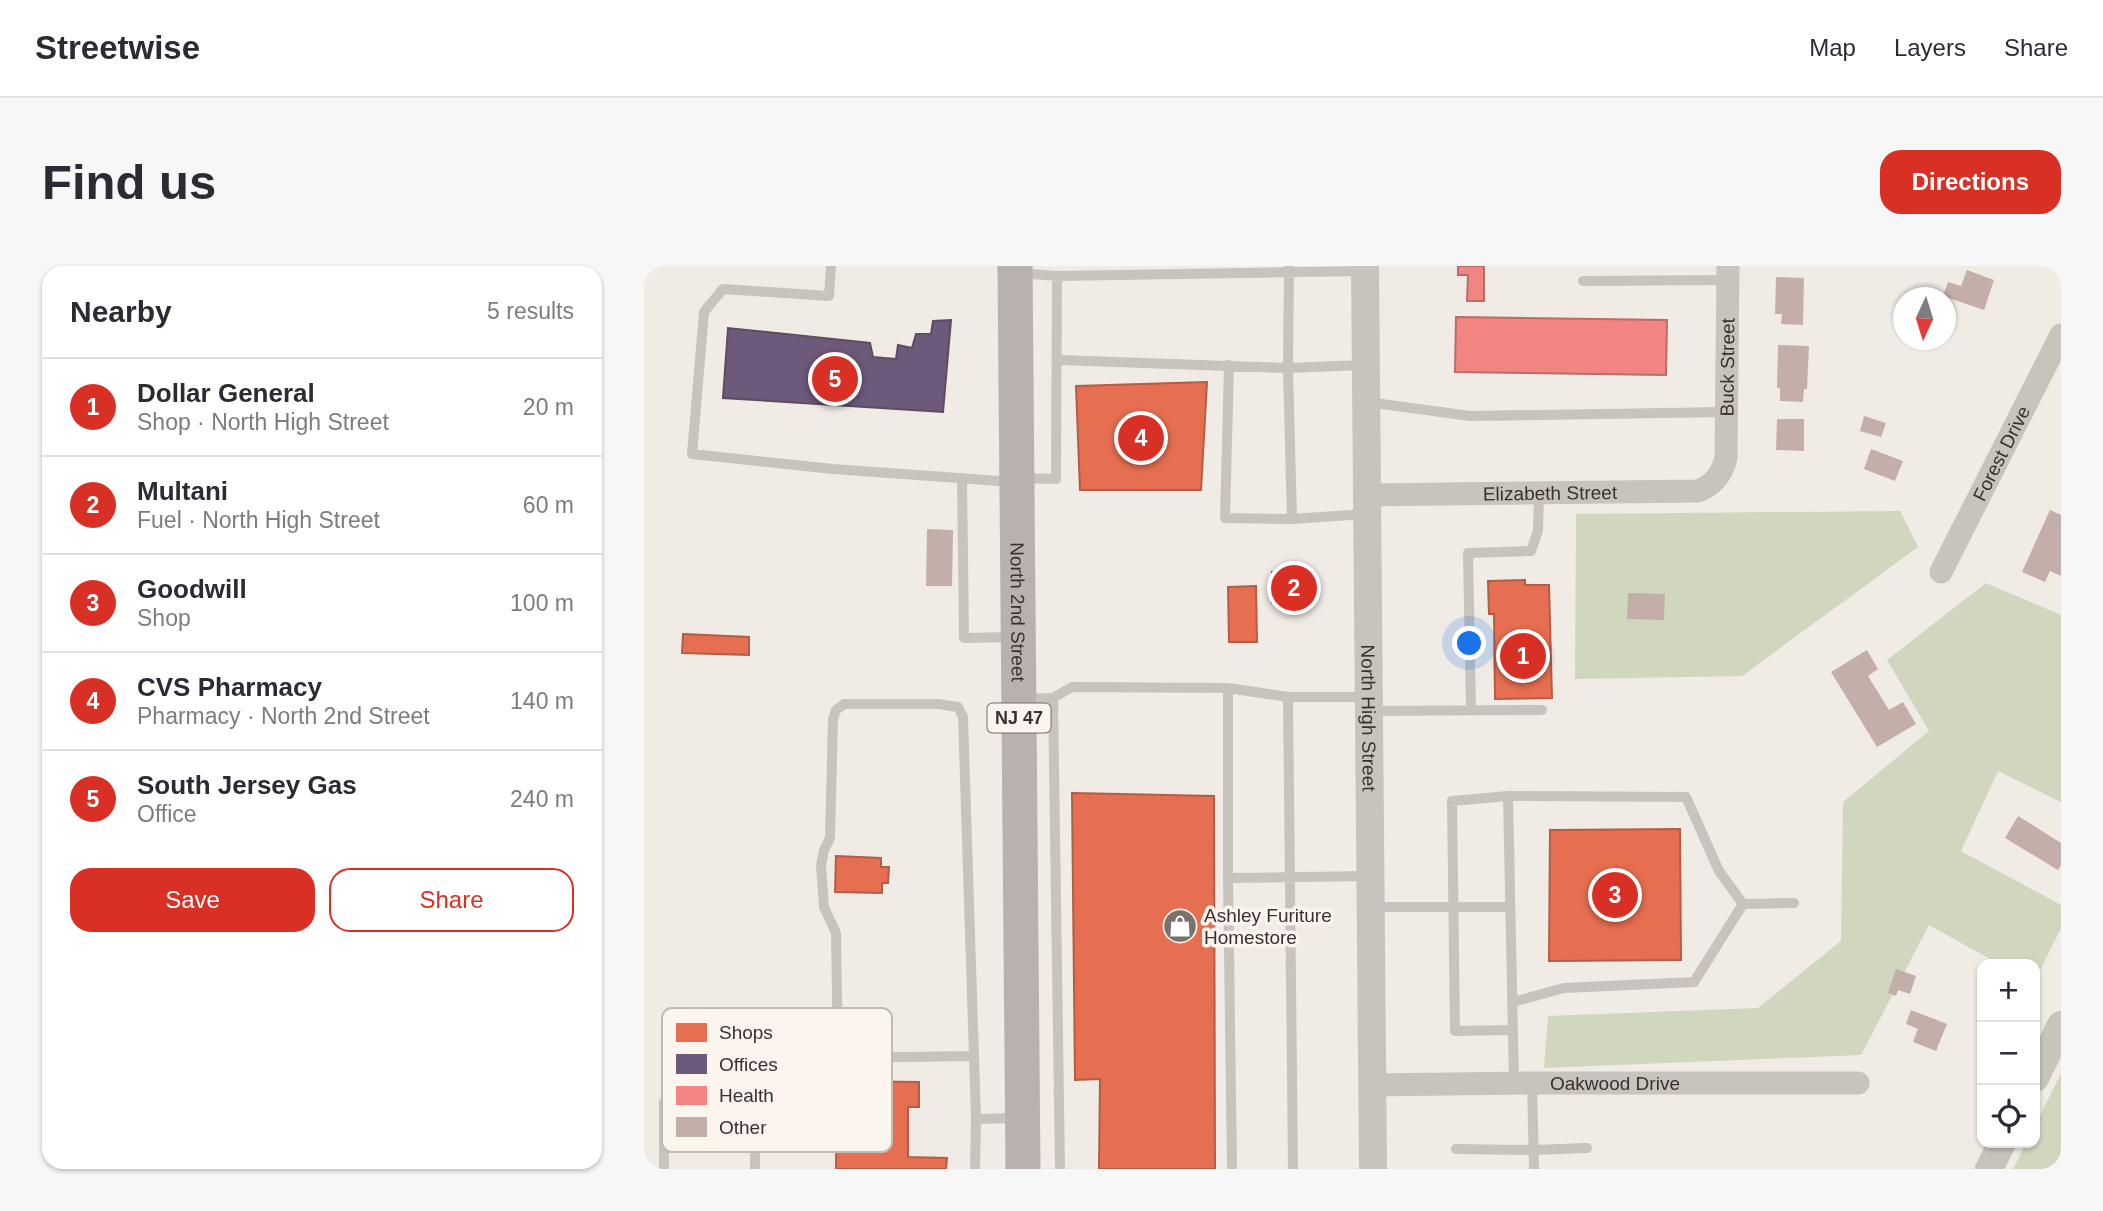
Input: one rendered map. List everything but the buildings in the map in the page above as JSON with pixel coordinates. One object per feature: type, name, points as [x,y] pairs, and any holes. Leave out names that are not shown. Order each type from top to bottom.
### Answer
[{"type":"main road","name":"North 2nd Street","points":[[1015,269],[1023,1169]]},
{"type":"street","name":"North High Street","points":[[1365,269],[1373,1169]]},
{"type":"street","name":"Buck Street","points":[[1723,470],[1726,458],[1728,273]]},
{"type":"street","name":"Forest Drive","points":[[1941,572],[2061,335]]},
{"type":"street","name":"Elizabeth Street","points":[[1368,505],[1539,493],[1698,491],[1713,482],[1723,470]]},
{"type":"street","points":[[2040,1068],[2061,1025]]},
{"type":"street","name":"Oakwood Drive","points":[[1373,1085],[1858,1083]]},
{"type":"street","points":[[1989,1169],[2000,1148]]},
{"type":"lane","points":[[831,266],[829,296],[723,289],[704,312],[692,454],[833,470],[962,478],[1056,479],[1057,276]]},
{"type":"lane","points":[[1015,269],[1057,276],[1365,269]]},
{"type":"lane","points":[[1289,269],[1287,368],[1292,519]]},
{"type":"lane","points":[[1583,281],[1728,273]]},
{"type":"lane","points":[[1058,360],[1287,368],[1366,365]]},
{"type":"lane","points":[[1229,365],[1225,519],[1292,519],[1368,505]]},
{"type":"lane","points":[[1367,402],[1470,416],[1726,412]]},
{"type":"lane","points":[[962,478],[964,638],[1018,637]]},
{"type":"lane","points":[[1471,710],[1468,553],[1531,551],[1538,531],[1539,493]]},
{"type":"lane","points":[[1019,699],[1054,698],[1072,687],[1228,688],[1369,704],[1471,710],[1542,710]]},
{"type":"lane","points":[[1228,688],[1232,1169]]},
{"type":"lane","points":[[1288,696],[1293,1169]]},
{"type":"lane","points":[[1054,698],[1060,1169]]},
{"type":"lane","points":[[837,1008],[836,933],[824,907],[821,866],[824,849],[830,838],[833,719],[836,710],[844,704],[938,704],[958,707],[963,717],[976,1119],[975,1169]]},
{"type":"lane","points":[[1508,796],[1513,1030],[1534,1150],[1534,1169]]},
{"type":"lane","points":[[1513,1030],[1455,1031],[1452,801],[1508,796],[1686,797],[1719,871],[1743,904]]},
{"type":"lane","points":[[1228,878],[1370,876]]},
{"type":"lane","points":[[1743,904],[1794,903]]},
{"type":"lane","points":[[1513,1002],[1564,988],[1693,982],[1743,904]]},
{"type":"lane","points":[[1370,907],[1510,907]]},
{"type":"lane","points":[[892,1057],[973,1056]]},
{"type":"lane","points":[[976,1119],[1023,1118]]},
{"type":"lane","points":[[1456,1149],[1587,1148]]},
{"type":"green space","points":[[1900,511],[1918,547],[1742,676],[1575,679],[1576,514]]},
{"type":"green space","points":[[1986,583],[2061,615],[2061,802],[1998,771],[1961,851],[2061,905],[2061,928],[2040,970],[2040,959],[1990,959],[1929,925],[1861,1055],[1544,1068],[1548,1016],[1758,1008],[1841,941],[1843,802],[1929,731],[1887,660]]},
{"type":"green space","points":[[2061,1073],[2061,1169],[2013,1169],[2024,1148],[2040,1148],[2040,1116]]},
{"type":"place","name":"South Jersey Gas","points":[[835,379]]},
{"type":"place","name":"CVS Pharmacy","points":[[1141,438]]},
{"type":"place","name":"Multani","points":[[1294,588]]},
{"type":"place","name":"Dollar General","points":[[1523,656]]},
{"type":"place","name":"Goodwill","points":[[1615,895]]},
{"type":"place","name":"Ashley Furiture Homestore","points":[[1180,926]]}]
